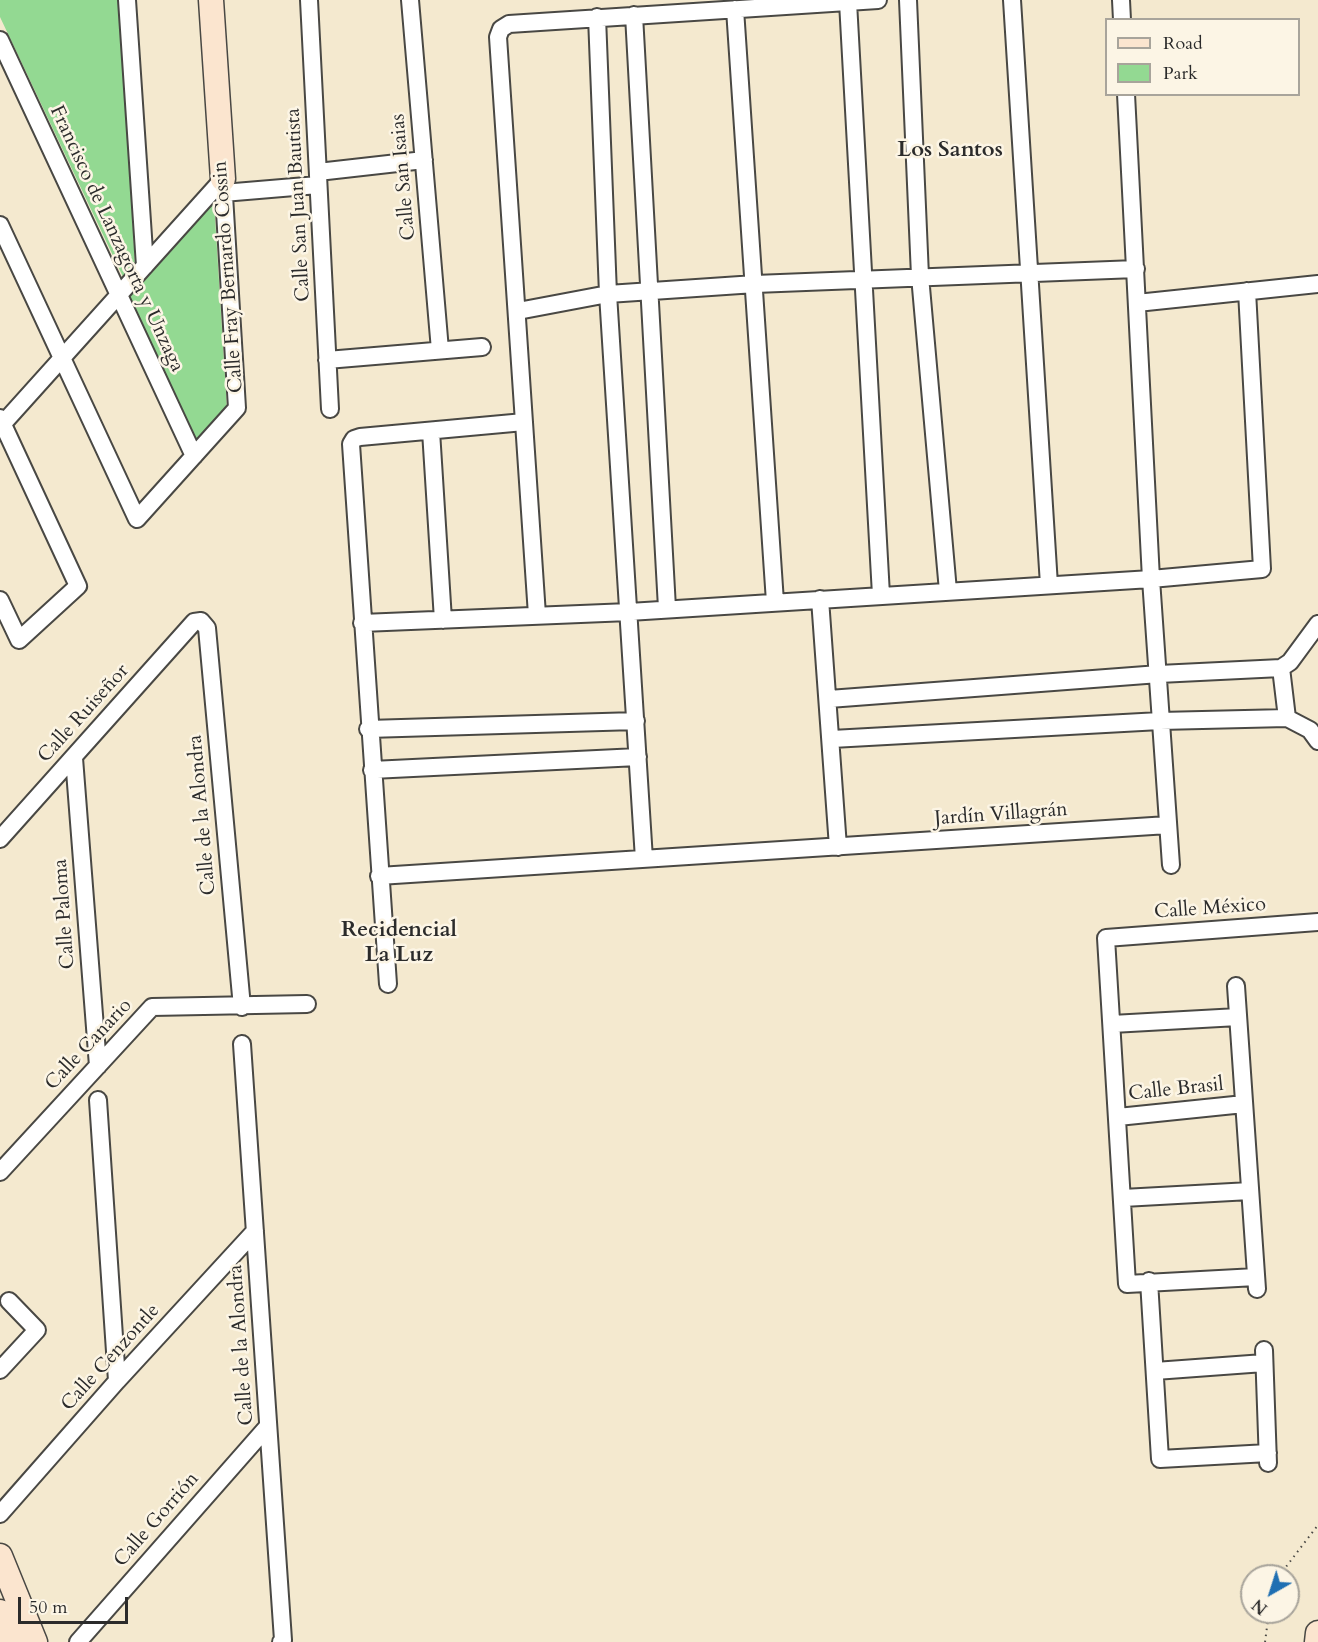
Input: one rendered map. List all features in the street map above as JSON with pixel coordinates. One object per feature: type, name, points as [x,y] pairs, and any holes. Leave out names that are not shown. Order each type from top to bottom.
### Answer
[{"type":"street","points":[[127,0],[145,266]]},
{"type":"street","name":"Calle Fray Bernardo Cossin","points":[[63,358],[137,519],[237,408],[211,0]]},
{"type":"street","name":"Calle San Juan Bautista","points":[[309,0],[330,409]]},
{"type":"street","name":"Calle San Isaias","points":[[410,0],[440,350]]},
{"type":"street","points":[[537,615],[498,37],[501,29],[509,24],[597,17],[878,0]]},
{"type":"street","points":[[908,0],[920,276],[948,591]]},
{"type":"street","points":[[1012,0],[1048,585]]},
{"type":"street","points":[[1121,0],[1122,18]]},
{"type":"street","points":[[848,2],[881,596]]},
{"type":"street","points":[[735,9],[775,602]]},
{"type":"street","points":[[634,15],[667,608]]},
{"type":"street","points":[[597,17],[608,294],[644,859]]},
{"type":"street","name":"Francisco de Lanzagorta y Unzaga","points":[[0,40],[194,456]]},
{"type":"street","points":[[1126,96],[1151,579],[1171,865]]},
{"type":"street","points":[[0,600],[20,639],[78,586],[1,423],[145,266],[223,186],[318,178],[424,160]]},
{"type":"street","points":[[0,225],[63,358]]},
{"type":"street","points":[[518,311],[608,294],[755,284],[920,276],[1030,275],[1136,269]]},
{"type":"street","points":[[1137,303],[1318,284]]},
{"type":"street","points":[[362,623],[629,612],[1151,579],[1262,569],[1247,291]]},
{"type":"street","points":[[327,360],[482,347]]},
{"type":"street","points":[[388,984],[368,729],[351,444],[354,439],[360,437],[524,422]]},
{"type":"street","points":[[431,431],[443,620]]},
{"type":"street","points":[[820,599],[832,739],[837,847]]},
{"type":"street","name":"Calle Ruiseñor","points":[[0,839],[194,622],[201,621]]},
{"type":"street","name":"Calle de la Alondra","points":[[201,621],[207,628],[242,1007]]},
{"type":"street","points":[[829,699],[1159,674],[1281,668],[1290,662],[1318,624]]},
{"type":"street","points":[[1281,668],[1287,718]]},
{"type":"street","points":[[832,739],[1160,721],[1287,718],[1310,730],[1318,741]]},
{"type":"street","points":[[368,729],[636,721]]},
{"type":"street","points":[[372,770],[638,757]]},
{"type":"street","name":"Calle Paloma","points":[[74,758],[98,1066]]},
{"type":"street","name":"Jardín Villagrán","points":[[379,876],[1168,825]]},
{"type":"street","name":"Calle México","points":[[1106,938],[1318,922]]},
{"type":"street","name":"Calle Brasil","points":[[1106,938],[1118,1117],[1244,1104],[1236,986]]},
{"type":"street","name":"Calle Canario","points":[[0,1172],[152,1007],[307,1005]]},
{"type":"street","points":[[1112,1024],[1238,1017]]},
{"type":"street","name":"Calle de la Alondra","points":[[242,1044],[283,1640],[281,1642]]},
{"type":"street","points":[[99,1100],[117,1381]]},
{"type":"street","points":[[1118,1117],[1127,1284],[1149,1281],[1256,1283],[1244,1104]]},
{"type":"street","points":[[1123,1198],[1250,1191]]},
{"type":"street","name":"Calle Cenzontle","points":[[0,1514],[117,1381],[255,1231]]},
{"type":"street","points":[[1149,1281],[1160,1459],[1268,1458],[1264,1356],[1155,1371]]},
{"type":"street","points":[[0,1370],[37,1330],[9,1301]]},
{"type":"street","name":"Calle Gorrión","points":[[78,1642],[268,1426]]},
{"type":"street","points":[[0,1556],[36,1642]]},
{"type":"street","points":[[0,1612],[12,1642]]},
{"type":"street","points":[[1317,1642],[1318,1633]]},
{"type":"path","points":[[1288,1564],[1318,1525]]},
{"type":"path","points":[[1265,1642],[1267,1624]]},
{"type":"green space","points":[[0,0],[120,0],[135,265],[124,279],[0,17]]},
{"type":"green space","points":[[214,201],[227,409],[196,442],[129,297]]},
{"type":"district","name":"Los Santos","points":[[950,151]]},
{"type":"district","name":"Recidencial La Luz","points":[[399,944]]}]
